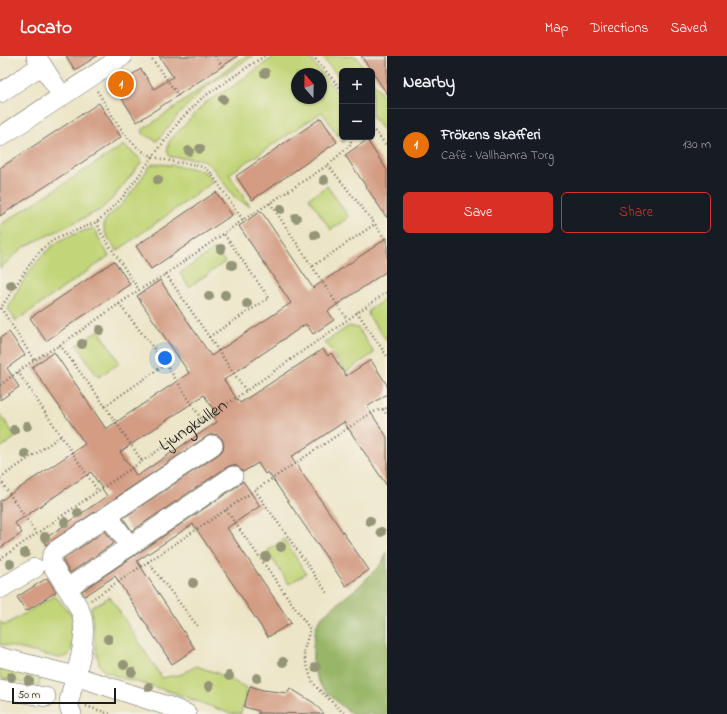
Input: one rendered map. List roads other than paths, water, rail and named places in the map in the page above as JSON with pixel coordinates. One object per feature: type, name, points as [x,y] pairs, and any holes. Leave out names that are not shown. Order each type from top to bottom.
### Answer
[{"type":"street","points":[[0,137],[123,56]]},
{"type":"street","points":[[0,93],[39,61],[62,96]]},
{"type":"street","points":[[71,708],[75,676],[84,640],[82,616],[79,608],[51,563],[51,557],[55,552],[213,445]]},
{"type":"street","points":[[75,583],[233,476]]},
{"type":"street","points":[[108,516],[130,546]]},
{"type":"street","points":[[2,583],[35,568]]},
{"type":"street","points":[[0,657],[75,676],[168,706],[187,714]]},
{"type":"street","points":[[0,689],[46,697]]},
{"type":"place","name":"Frökens skafferi","points":[[121,84]]}]
